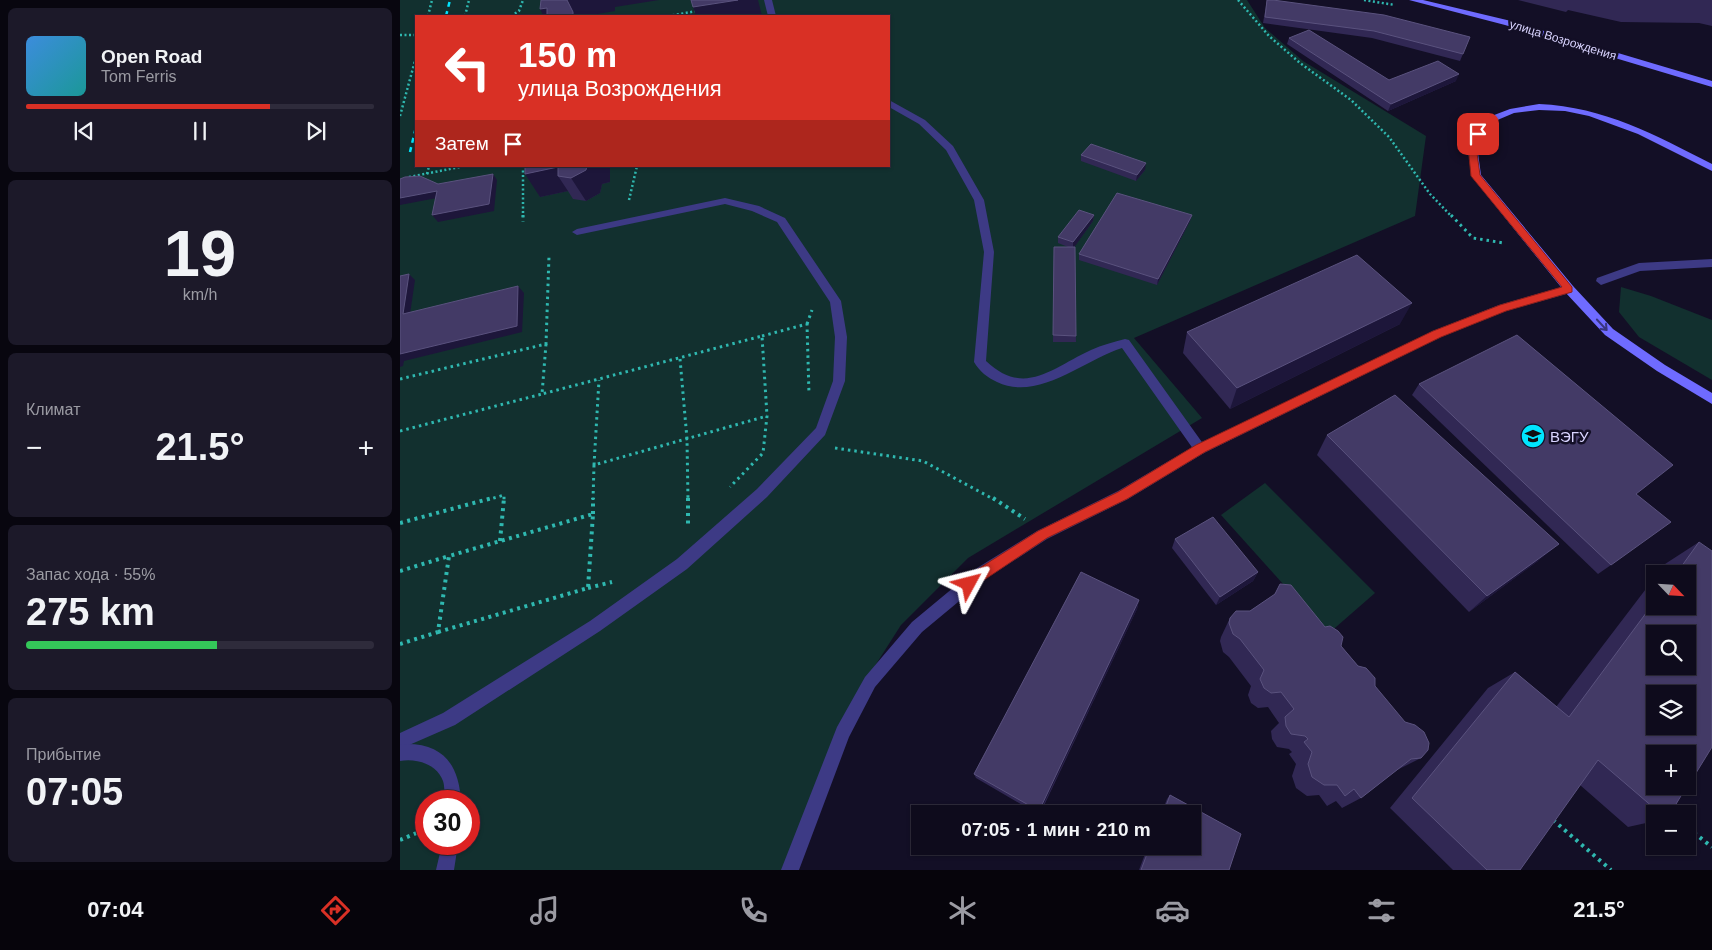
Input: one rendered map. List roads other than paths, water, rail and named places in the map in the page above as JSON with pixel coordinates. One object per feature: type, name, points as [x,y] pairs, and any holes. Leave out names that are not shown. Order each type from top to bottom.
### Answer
[{"type":"street","points":[[768,0],[772,15]]},
{"type":"street","name":"улица Возрождения","points":[[1413,0],[1508,23],[1712,84]]},
{"type":"street","points":[[890,104],[922,122],[950,148],[979,200],[989,252],[980,362],[989,374],[1016,384],[1033,384],[1067,370],[1096,353],[1125,343],[1200,449]]},
{"type":"street","points":[[1712,168],[1623,125],[1601,116],[1571,109],[1542,108],[1514,111],[1484,122],[1472,146],[1476,176],[1569,289],[1609,332],[1661,368],[1712,398]]},
{"type":"street","points":[[400,741],[449,719],[594,626],[682,564],[762,493],[821,431],[839,381],[841,337],[835,301],[782,220],[755,208],[725,202],[577,232]]},
{"type":"street","points":[[1601,281],[1639,267],[1712,263]]},
{"type":"street","points":[[790,870],[842,733],[870,682],[917,628],[982,573],[1042,534],[1123,495],[1200,449],[1437,334],[1503,308],[1569,289]]},
{"type":"street","points":[[400,753],[410,750],[434,758],[450,778],[452,790]]},
{"type":"street","points":[[445,870],[448,855]]},
{"type":"railway","points":[[446,15],[450,0]]},
{"type":"railway","points":[[410,152],[415,131]]},
{"type":"place","name":"ВЭГУ","points":[[1533,436]]}]
